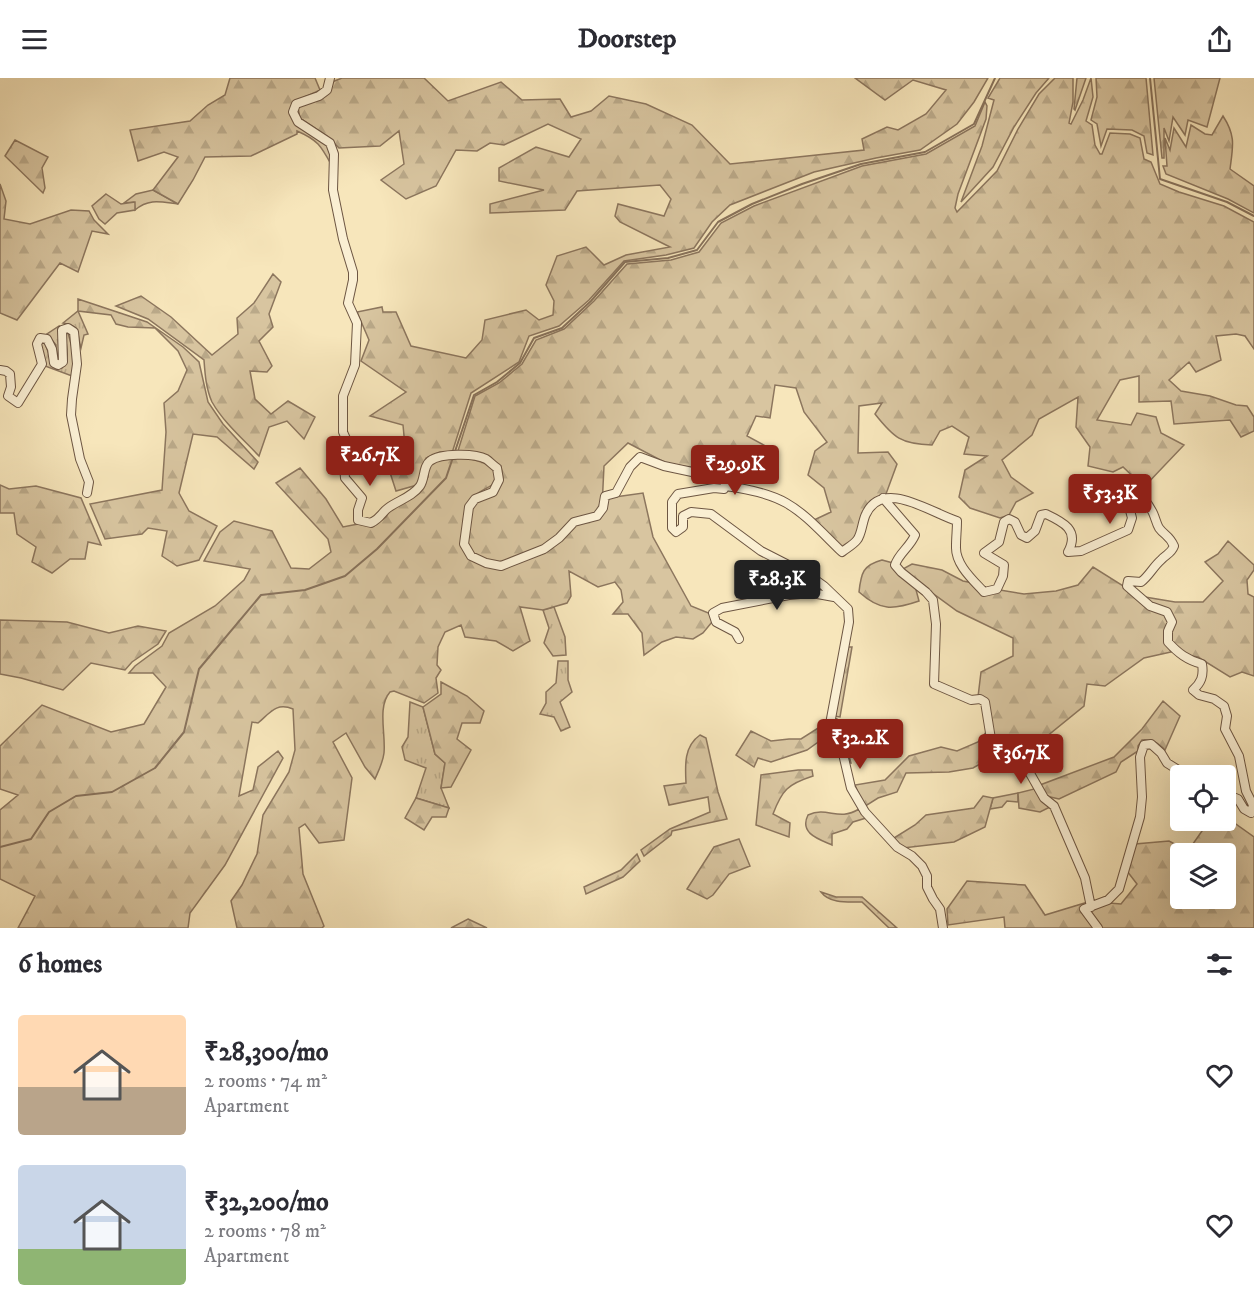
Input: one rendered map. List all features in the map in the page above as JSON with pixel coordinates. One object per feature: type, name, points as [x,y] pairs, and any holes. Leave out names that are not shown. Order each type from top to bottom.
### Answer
[{"type":"street","points":[[330,78],[327,90],[319,96],[296,104],[293,112],[298,122],[330,143],[334,154],[333,190],[343,239],[353,272],[348,303],[357,323],[355,365],[343,396],[343,432],[346,441],[343,454],[345,478],[362,498],[358,520],[371,523],[380,518],[385,510],[409,496],[419,487],[425,477],[425,467],[428,461],[441,456],[485,458],[497,468],[499,480],[492,492],[475,499],[469,507],[464,544],[471,556],[486,563],[501,566],[544,549],[559,538],[574,522],[597,516],[603,508],[605,496],[616,493],[630,467],[640,457],[664,466],[711,476],[726,482],[725,486]]},
{"type":"street","points":[[0,370],[10,374],[11,387],[8,396],[18,404],[42,364],[37,344],[40,338],[48,339],[54,363],[58,365],[63,362],[62,330],[68,328],[74,332],[77,364],[72,415],[80,459],[89,482],[87,493]]},
{"type":"street","points":[[944,928],[940,909],[927,887],[927,876],[922,866],[912,856],[897,847],[865,812],[850,788],[840,741],[832,734],[830,724],[849,622],[848,609],[839,598],[810,576],[761,551],[711,514],[691,512],[683,516],[683,527],[676,532],[672,528],[672,502],[678,494],[714,488],[724,489],[725,486],[758,491],[787,503],[815,524],[842,552],[858,540],[867,512],[875,501],[883,498],[913,501],[943,517],[957,521],[958,535],[955,547],[960,564],[984,592],[997,589],[1003,576],[1004,565],[996,558],[984,553],[999,542],[1004,522],[1009,519],[1015,522],[1021,535],[1027,538],[1035,531],[1041,515],[1046,514],[1068,526],[1072,534],[1072,544],[1068,552],[1081,550],[1128,530],[1132,518],[1127,499],[1106,484],[1118,483],[1131,488],[1144,496],[1160,530],[1170,537],[1174,546],[1171,554],[1161,559],[1141,582],[1128,581],[1126,586],[1150,606],[1167,612],[1172,622],[1168,642],[1180,655],[1192,662],[1202,664],[1203,672],[1200,683],[1192,690],[1224,706],[1227,716],[1224,729],[1239,756],[1241,772],[1253,805],[1251,813],[1244,809],[1236,798]]},
{"type":"street","points":[[883,498],[915,535],[912,544],[897,558],[895,565],[933,600],[936,624],[934,684],[971,700],[980,699],[985,702],[991,739],[1000,742],[1023,761],[1044,798],[1054,806],[1085,878],[1091,907]]},
{"type":"street","points":[[739,639],[735,632],[716,621],[713,613],[722,608],[789,595],[812,593],[839,598]]},
{"type":"street","points":[[1098,928],[1084,909],[1108,900],[1119,889],[1140,817],[1142,797],[1140,757],[1144,746],[1151,744],[1170,766]]},
{"type":"green space","points":[[230,78],[315,78],[320,90],[294,103],[291,112],[325,141],[332,157],[332,166],[318,144],[297,131],[297,134],[251,156],[205,157],[178,204],[153,190],[178,157],[164,152],[138,161],[130,130],[190,121],[208,105],[225,95]]},
{"type":"green space","points":[[342,78],[424,78],[448,101],[501,82],[522,100],[560,99],[571,117],[591,111],[609,96],[646,104],[692,125],[730,164],[864,150],[862,139],[887,127],[898,130],[926,114],[946,90],[913,80],[885,100],[855,78],[988,78],[974,102],[957,124],[920,150],[814,172],[730,205],[712,222],[694,248],[624,261],[589,300],[559,326],[529,336],[519,362],[471,393],[452,453],[440,452],[426,458],[417,485],[396,491],[386,460],[406,457],[403,425],[370,416],[406,392],[361,361],[369,340],[357,312],[382,307],[383,312],[396,312],[411,346],[466,358],[482,340],[485,320],[526,310],[539,320],[553,315],[554,301],[546,285],[557,256],[586,247],[604,265],[626,255],[670,247],[620,222],[615,216],[618,204],[664,216],[671,199],[660,185],[577,191],[565,210],[490,213],[490,204],[544,190],[499,181],[499,168],[536,147],[569,157],[581,139],[548,124],[504,145],[490,143],[477,151],[456,150],[436,186],[406,199],[381,180],[404,164],[399,131],[380,146],[339,148],[327,136],[300,118],[298,108],[332,82]]},
{"type":"green space","points":[[1000,78],[1049,78],[1036,93],[1014,127],[993,167],[961,202],[982,146],[994,100],[988,98]]},
{"type":"green space","points":[[1055,78],[1073,78],[1073,102],[1069,123],[1071,124],[1091,78],[1093,97],[1086,121],[1092,125],[1095,145],[1100,154],[1102,154],[1110,133],[1130,134],[1140,138],[1144,159],[1151,162],[1160,184],[1224,206],[1254,222],[1254,349],[1245,336],[1236,334],[1216,336],[1221,360],[1196,372],[1189,362],[1169,380],[1181,391],[1247,406],[1254,417],[1254,431],[1241,437],[1230,420],[1174,424],[1171,401],[1139,402],[1139,376],[1120,380],[1097,420],[1131,425],[1137,413],[1156,417],[1161,433],[1184,445],[1144,487],[1123,467],[1113,472],[1088,466],[1090,447],[1076,427],[1078,397],[1039,419],[1032,435],[1002,460],[1011,477],[1033,493],[1016,502],[1009,515],[1000,518],[970,508],[959,497],[965,470],[987,456],[964,454],[969,437],[952,426],[940,431],[932,445],[905,441],[893,434],[875,414],[882,403],[859,406],[858,453],[888,452],[897,464],[886,494],[869,503],[863,514],[858,533],[843,549],[814,520],[831,512],[824,488],[808,475],[815,451],[827,442],[804,412],[796,388],[775,385],[770,418],[756,416],[747,436],[771,449],[754,477],[731,470],[666,463],[628,443],[604,466],[602,507],[597,514],[587,518],[543,548],[499,564],[472,554],[466,544],[470,508],[477,499],[484,497],[503,479],[501,466],[486,456],[457,454],[475,396],[499,383],[522,364],[536,340],[564,329],[594,301],[627,264],[671,260],[699,252],[721,223],[754,206],[862,166],[926,154],[975,126],[985,102],[986,119],[958,194],[955,208],[957,212],[997,171],[1039,94]]},
{"type":"green space","points":[[1077,78],[1086,78],[1075,110],[1074,109]]},
{"type":"green space","points":[[1096,78],[1146,78],[1153,155],[1147,153],[1144,136],[1132,130],[1107,129],[1101,146],[1097,124],[1091,120],[1097,97]]},
{"type":"green space","points":[[1154,78],[1220,78],[1207,127],[1188,120],[1185,135],[1173,117],[1169,141],[1164,128],[1164,158],[1162,158]]},
{"type":"green space","points":[[1223,116],[1230,129],[1232,141],[1230,169],[1254,186],[1254,213],[1228,199],[1166,174],[1163,166],[1167,166],[1165,138],[1170,150],[1174,128],[1186,147],[1191,125],[1205,134],[1212,135]]},
{"type":"green space","points":[[15,140],[48,157],[42,168],[45,188],[43,193],[5,156]]},
{"type":"green space","points":[[0,184],[6,201],[4,219],[30,224],[71,210],[89,211],[94,220],[108,234],[92,231],[78,272],[60,263],[17,320],[0,313]]},
{"type":"green space","points":[[153,190],[178,204],[150,202],[135,210],[134,202],[124,203],[136,194]]},
{"type":"green space","points":[[106,194],[121,204],[135,202],[135,210],[117,213],[105,224],[99,219],[92,206]]},
{"type":"green space","points":[[273,274],[281,282],[269,314],[273,327],[259,341],[272,366],[267,372],[250,371],[255,399],[271,414],[288,401],[315,417],[304,439],[287,421],[269,427],[259,456],[228,424],[212,402],[207,387],[204,360],[148,319],[116,306],[141,296],[171,317],[212,355],[238,334],[237,318],[254,303]]},
{"type":"green space","points":[[78,299],[147,322],[183,347],[199,362],[208,402],[223,424],[258,462],[254,469],[217,437],[193,434],[179,493],[189,511],[217,526],[199,560],[177,566],[162,556],[167,531],[148,528],[142,534],[105,539],[90,504],[162,490],[166,432],[164,403],[178,391],[187,370],[178,351],[155,328],[128,327],[116,324],[111,315],[78,311]]},
{"type":"green space","points":[[78,311],[88,334],[84,335],[81,348],[76,328],[63,323]]},
{"type":"green space","points":[[59,326],[61,354],[59,360],[55,358],[56,345],[47,334]]},
{"type":"green space","points":[[68,333],[75,358],[72,376],[45,366],[41,344],[41,341],[45,343],[53,366],[62,368],[67,356],[65,334]]},
{"type":"green space","points":[[468,458],[491,465],[496,474],[495,483],[477,494],[464,515],[463,537],[466,551],[490,567],[535,556],[574,524],[600,519],[607,508],[608,498],[643,493],[653,537],[691,606],[711,614],[712,622],[703,633],[693,639],[676,637],[662,642],[644,655],[642,633],[628,614],[613,614],[623,602],[621,590],[615,582],[598,587],[569,571],[571,596],[567,603],[543,610],[520,607],[530,641],[513,651],[496,641],[465,637],[461,625],[445,632],[438,647],[437,665],[441,670],[436,678],[438,693],[424,703],[394,691],[390,692],[386,698],[383,713],[384,753],[375,779],[365,767],[346,733],[333,742],[352,778],[344,840],[319,843],[305,824],[299,828],[303,874],[324,926],[322,928],[237,928],[231,901],[242,885],[257,854],[263,815],[289,772],[295,750],[293,709],[282,707],[274,710],[258,723],[252,722],[239,796],[253,790],[258,767],[278,751],[283,758],[225,865],[190,913],[188,928],[18,928],[35,896],[0,879],[0,810],[18,795],[0,789],[0,746],[42,705],[111,732],[144,724],[166,687],[153,673],[129,673],[162,646],[169,633],[215,606],[244,580],[250,569],[204,561],[220,532],[234,521],[272,531],[291,568],[309,569],[331,552],[328,539],[276,483],[300,468],[326,499],[343,527],[358,524],[374,526],[386,517],[390,510],[416,495],[428,477],[429,465],[437,459]]},
{"type":"green space","points":[[0,485],[9,489],[36,486],[81,498],[101,545],[88,542],[85,559],[70,559],[52,573],[32,562],[36,547],[17,534],[14,513],[0,513]]},
{"type":"green space","points":[[1228,541],[1254,565],[1254,570],[1247,580],[1248,594],[1254,597],[1254,676],[1242,672],[1230,677],[1198,657],[1185,655],[1171,641],[1170,613],[1139,596],[1175,602],[1203,602],[1223,581],[1205,562],[1218,554]]},
{"type":"green space","points":[[882,560],[893,563],[915,586],[919,601],[902,606],[880,606],[859,592],[864,571],[871,564]]},
{"type":"green space","points":[[912,564],[942,570],[963,581],[973,583],[984,594],[1000,590],[1024,594],[1056,591],[1078,585],[1093,567],[1125,587],[1138,600],[1166,614],[1169,622],[1165,640],[1171,652],[1144,658],[1105,686],[1087,684],[1084,706],[1036,745],[1015,753],[991,738],[988,711],[978,697],[981,672],[1013,656],[1013,638],[957,611],[901,570]]},
{"type":"green space","points":[[554,607],[565,637],[566,655],[553,656],[544,643],[549,628],[543,610]]},
{"type":"green space","points":[[0,620],[67,622],[109,633],[138,626],[166,631],[158,644],[132,662],[125,670],[91,663],[63,690],[0,674]]},
{"type":"green space","points":[[847,647],[852,647],[840,717],[834,716]]},
{"type":"green space","points":[[558,661],[568,661],[568,680],[572,692],[560,702],[570,727],[561,731],[554,717],[540,714],[546,703],[546,692],[556,683]]},
{"type":"green space","points":[[441,682],[467,696],[484,711],[480,723],[462,723],[457,739],[471,750],[451,787],[441,788],[445,763],[435,754],[423,707],[441,694]]},
{"type":"green space","points":[[1163,701],[1180,716],[1165,750],[1155,742],[1142,740],[1138,751],[1121,762],[1116,772],[1059,799],[1046,796],[1040,785],[1114,757],[1142,729]]},
{"type":"green space","points":[[410,702],[423,707],[435,754],[445,763],[441,788],[449,808],[416,798],[426,768],[405,760],[402,747],[408,737]]},
{"type":"green space","points":[[833,718],[837,719],[843,734],[851,763],[847,763],[834,732]]},
{"type":"green space","points":[[826,723],[828,735],[807,750],[771,762],[758,758],[754,767],[736,755],[751,731],[771,741],[801,739]]},
{"type":"green space","points":[[987,731],[999,743],[989,750],[994,756],[973,768],[949,772],[906,773],[897,792],[878,798],[864,807],[855,785],[885,780],[909,756],[941,747],[957,751],[978,742]]},
{"type":"green space","points":[[700,735],[706,738],[718,792],[727,819],[672,831],[671,835],[644,856],[641,850],[670,829],[710,812],[708,797],[669,805],[664,786],[686,783],[688,750]]},
{"type":"green space","points":[[812,770],[813,776],[787,789],[773,814],[790,823],[789,837],[756,825],[761,775]]},
{"type":"green space","points":[[1034,789],[1050,807],[1040,812],[1019,808],[1018,793]]},
{"type":"green space","points":[[1018,793],[1018,802],[1007,801],[1002,807],[990,809],[993,798]]},
{"type":"green space","points":[[983,796],[993,798],[985,827],[954,842],[903,848],[894,838],[926,815],[974,808]]},
{"type":"green space","points":[[416,798],[449,808],[446,817],[432,817],[424,830],[405,818]]},
{"type":"green space","points":[[859,809],[866,818],[853,822],[847,829],[832,834],[832,845],[811,834],[806,826],[808,815],[821,812],[845,814]]},
{"type":"green space","points":[[1236,824],[1254,837],[1254,928],[1101,928],[1089,911],[1109,903],[1121,904],[1137,884],[1127,871],[1135,844],[1169,841],[1173,843],[1170,843],[1170,909],[1236,909],[1236,843],[1194,843],[1202,831],[1236,831]]},
{"type":"green space","points":[[739,839],[750,866],[729,874],[713,895],[707,899],[687,889],[714,847]]},
{"type":"green space","points":[[637,854],[640,861],[623,877],[586,894],[584,887],[621,870]]},
{"type":"green space","points":[[967,881],[1025,885],[1045,915],[1088,902],[1089,906],[1083,909],[1096,928],[1005,928],[1004,917],[948,925],[947,909]]},
{"type":"green space","points":[[821,892],[836,897],[862,897],[897,928],[889,928],[862,902],[829,899]]},
{"type":"green space","points":[[468,919],[487,928],[451,928]]},
{"type":"waterway","points":[[0,847],[31,839],[49,812],[76,796],[112,792],[155,768],[184,732],[199,669],[261,595],[305,590],[345,576],[377,549],[446,478],[474,395],[497,382],[520,363],[534,338],[562,328],[591,301],[625,262],[668,258],[697,250],[718,222],[752,204],[861,164],[925,152],[974,124],[995,78]]},
{"type":"waterway","points":[[1150,78],[1160,179],[1227,202],[1254,216]]}]
